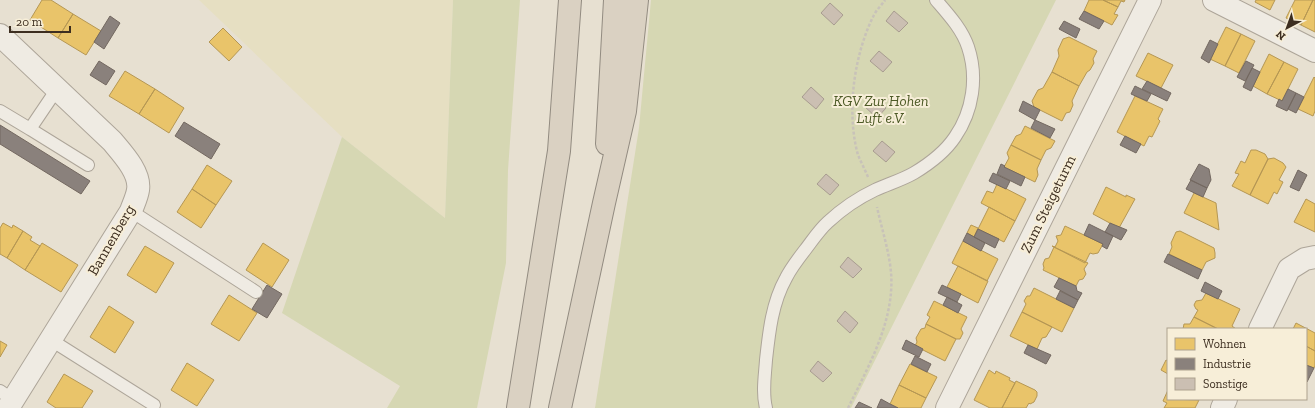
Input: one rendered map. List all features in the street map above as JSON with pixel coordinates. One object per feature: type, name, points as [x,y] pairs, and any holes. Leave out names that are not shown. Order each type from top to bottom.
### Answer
[{"type":"highway","points":[[518,408],[559,151],[570,0]]},
{"type":"highway","points":[[604,203],[615,0]]},
{"type":"highway","points":[[560,408],[625,111],[636,0]]},
{"type":"street","name":"Zum Steigeturm","points":[[947,408],[1150,0]]},
{"type":"street","points":[[1214,0],[1315,51]]},
{"type":"street","name":"Bannenberg","points":[[0,35],[112,141],[127,159],[135,174],[138,189],[130,211],[51,340],[7,400]]},
{"type":"street","points":[[1260,328],[1289,269],[1305,259],[1315,257]]},
{"type":"lane","points":[[766,408],[763,395],[769,329],[776,302],[785,278],[793,266],[828,222],[852,203],[874,190],[913,174],[930,162],[955,137],[962,125],[971,101],[974,72],[968,46],[954,20],[936,0]]},
{"type":"lane","points":[[30,129],[57,89]]},
{"type":"lane","points":[[0,110],[88,165]]},
{"type":"lane","points":[[130,211],[256,292]]},
{"type":"lane","points":[[51,340],[154,405]]},
{"type":"shaded area","points":[[199,0],[453,0],[445,218],[342,137]]},
{"type":"green space","points":[[453,0],[520,0],[508,170],[506,263],[477,408],[387,408],[400,386],[282,313],[342,137],[445,218]]},
{"type":"green space","name":"KGV Zur Hohen Luft e.V.","points":[[651,0],[1056,0],[851,408],[595,408],[639,128]]},
{"type":"building: Wohnen","points":[[42,0],[51,0],[73,14],[58,38],[30,20]]},
{"type":"building: Wohnen","points":[[1089,0],[1103,0],[1118,7],[1114,14],[1118,15],[1112,25],[1084,11]]},
{"type":"building: Wohnen","points":[[1103,0],[1125,0],[1124,2],[1121,1],[1118,7]]},
{"type":"building: Wohnen","points":[[1256,0],[1275,0],[1270,10],[1255,2]]},
{"type":"building: Wohnen","points":[[1295,0],[1313,0],[1301,25],[1286,18]]},
{"type":"building: Wohnen","points":[[1313,0],[1315,0],[1315,32],[1301,25]]},
{"type":"building: Wohnen","points":[[73,14],[101,31],[86,55],[58,38]]},
{"type":"building: Wohnen","points":[[1226,27],[1241,34],[1225,66],[1210,59]]},
{"type":"building: Wohnen","points":[[223,28],[242,47],[229,61],[209,42]]},
{"type":"building: Wohnen","points":[[1241,34],[1255,41],[1239,73],[1225,66]]},
{"type":"building: Wohnen","points":[[1069,37],[1097,51],[1093,59],[1094,63],[1079,86],[1052,72],[1059,56],[1058,50],[1063,39]]},
{"type":"building: Wohnen","points":[[1148,53],[1173,65],[1161,88],[1136,76]]},
{"type":"building: Wohnen","points":[[1269,54],[1284,62],[1267,94],[1253,86]]},
{"type":"building: Wohnen","points":[[1284,62],[1298,69],[1282,101],[1267,94]]},
{"type":"building: Wohnen","points":[[125,71],[155,89],[139,114],[109,96]]},
{"type":"building: Wohnen","points":[[1052,72],[1079,86],[1072,101],[1073,105],[1070,112],[1066,113],[1062,121],[1034,107],[1032,101],[1038,90],[1043,88]]},
{"type":"building: Wohnen","points":[[1314,77],[1315,111],[1313,116],[1298,109]]},
{"type":"building: Wohnen","points":[[155,89],[184,108],[169,133],[139,114]]},
{"type":"building: Wohnen","points":[[1135,96],[1163,109],[1158,119],[1160,121],[1152,137],[1149,136],[1144,146],[1117,132]]},
{"type":"building: Wohnen","points":[[1025,126],[1055,141],[1051,148],[1046,150],[1041,160],[1011,145],[1016,136],[1021,134]]},
{"type":"building: Wohnen","points":[[1011,145],[1041,160],[1037,169],[1038,175],[1035,182],[1004,167],[1009,158],[1007,153]]},
{"type":"building: Wohnen","points":[[1251,150],[1256,150],[1265,154],[1268,159],[1250,195],[1232,186],[1239,174],[1235,173],[1241,161],[1245,163]]},
{"type":"building: Wohnen","points":[[1274,158],[1283,163],[1286,167],[1279,180],[1283,182],[1277,194],[1274,192],[1268,204],[1250,195],[1268,159]]},
{"type":"building: Wohnen","points":[[207,165],[232,181],[216,205],[192,189]]},
{"type":"building: Wohnen","points":[[997,184],[1026,199],[1015,221],[981,203],[987,191],[993,193]]},
{"type":"building: Wohnen","points":[[1106,187],[1126,197],[1126,195],[1135,199],[1119,228],[1093,214]]},
{"type":"building: Wohnen","points":[[192,189],[216,205],[201,228],[177,212]]},
{"type":"building: Wohnen","points":[[1194,193],[1216,203],[1219,230],[1184,213]]},
{"type":"building: Wohnen","points":[[1306,199],[1315,204],[1315,232],[1294,222]]},
{"type":"building: Wohnen","points":[[989,207],[1015,221],[1004,242],[978,229]]},
{"type":"building: Wohnen","points":[[3,223],[12,228],[13,225],[23,231],[7,258],[0,254],[0,228]]},
{"type":"building: Wohnen","points":[[971,225],[978,228],[974,237],[967,233]]},
{"type":"building: Wohnen","points":[[1065,226],[1103,244],[1098,253],[1090,253],[1085,263],[1052,246],[1055,247],[1058,241],[1056,236],[1061,235]]},
{"type":"building: Wohnen","points":[[23,231],[32,237],[30,240],[40,246],[25,270],[7,258]]},
{"type":"building: Wohnen","points":[[1180,231],[1214,248],[1215,258],[1206,262],[1202,270],[1169,254],[1172,247],[1171,243],[1176,232]]},
{"type":"building: Wohnen","points":[[963,241],[998,259],[987,281],[952,263]]},
{"type":"building: Wohnen","points":[[42,243],[78,265],[61,292],[25,270]]},
{"type":"building: Wohnen","points":[[263,243],[289,260],[272,287],[246,270]]},
{"type":"building: Wohnen","points":[[145,246],[174,263],[156,293],[127,275]]},
{"type":"building: Wohnen","points":[[1054,247],[1088,263],[1084,269],[1086,274],[1083,279],[1079,280],[1076,286],[1043,270],[1045,259],[1049,258]]},
{"type":"building: Wohnen","points":[[958,266],[988,281],[978,303],[947,287]]},
{"type":"building: Wohnen","points":[[1034,288],[1074,308],[1062,332],[1022,312],[1026,304],[1024,301],[1027,296],[1030,296]]},
{"type":"building: Wohnen","points":[[1206,293],[1240,309],[1232,326],[1235,328],[1216,328],[1194,317],[1198,310],[1194,305],[1196,301],[1202,300]]},
{"type":"building: Wohnen","points":[[229,295],[257,313],[239,341],[211,324]]},
{"type":"building: Wohnen","points":[[934,301],[967,317],[961,329],[963,333],[960,339],[956,339],[926,324],[930,317],[927,315]]},
{"type":"building: Wohnen","points":[[109,306],[134,322],[115,353],[90,337]]},
{"type":"building: Wohnen","points":[[1022,312],[1052,327],[1046,337],[1042,338],[1037,349],[1010,336]]},
{"type":"building: Wohnen","points":[[1194,317],[1216,328],[1183,328],[1184,324],[1190,324]]},
{"type":"building: Wohnen","points":[[1296,323],[1306,328],[1294,328]]},
{"type":"building: Wohnen","points":[[926,324],[956,339],[945,361],[915,346],[917,342],[916,338],[921,329],[925,328]]},
{"type":"building: Wohnen","points":[[1307,329],[1315,333],[1315,351],[1307,347]]},
{"type":"building: Wohnen","points":[[0,341],[7,345],[0,357]]},
{"type":"building: Wohnen","points":[[1307,347],[1315,351],[1314,368],[1307,365]]},
{"type":"building: Wohnen","points":[[1166,360],[1167,360],[1167,373],[1161,370]]},
{"type":"building: Wohnen","points":[[187,363],[214,380],[197,406],[171,390]]},
{"type":"building: Wohnen","points":[[910,364],[937,377],[926,398],[899,385]]},
{"type":"building: Wohnen","points":[[989,370],[995,374],[996,371],[1010,378],[1009,380],[1015,383],[1002,408],[990,408],[974,400]]},
{"type":"building: Wohnen","points":[[64,374],[93,391],[82,408],[56,408],[47,402]]},
{"type":"building: Wohnen","points":[[1016,381],[1037,392],[1034,402],[1029,403],[1026,408],[1002,408]]},
{"type":"building: Wohnen","points":[[899,385],[926,398],[921,408],[898,408],[890,404]]},
{"type":"building: Wohnen","points":[[1167,392],[1167,400],[1199,400],[1195,408],[1164,408],[1167,403],[1163,401]]},
{"type":"building: Industrie","points":[[1084,11],[1104,21],[1099,29],[1079,19]]},
{"type":"building: Industrie","points":[[110,16],[120,23],[104,49],[94,42]]},
{"type":"building: Industrie","points":[[1064,21],[1080,29],[1076,38],[1059,29]]},
{"type":"building: Industrie","points":[[1210,40],[1218,44],[1209,63],[1201,58]]},
{"type":"building: Industrie","points":[[99,61],[115,71],[106,85],[90,75]]},
{"type":"building: Industrie","points":[[1246,61],[1254,65],[1245,81],[1237,77]]},
{"type":"building: Industrie","points":[[1252,68],[1260,72],[1251,91],[1243,87]]},
{"type":"building: Industrie","points":[[1147,81],[1171,93],[1167,101],[1142,89]]},
{"type":"building: Industrie","points":[[1135,86],[1151,94],[1147,101],[1131,94]]},
{"type":"building: Industrie","points":[[1288,89],[1296,93],[1287,111],[1276,106],[1279,99],[1282,101]]},
{"type":"building: Industrie","points":[[1296,93],[1304,97],[1296,113],[1288,109]]},
{"type":"building: Industrie","points":[[1023,101],[1040,110],[1035,120],[1019,111]]},
{"type":"building: Industrie","points":[[1035,120],[1055,129],[1050,138],[1031,128]]},
{"type":"building: Industrie","points":[[184,122],[220,144],[211,159],[175,136]]},
{"type":"building: Industrie","points":[[0,125],[90,181],[81,194],[0,144]]},
{"type":"building: Industrie","points":[[1125,136],[1141,144],[1136,153],[1120,145]]},
{"type":"building: Industrie","points":[[1001,164],[1005,166],[1004,167],[1025,177],[1021,186],[997,174]]},
{"type":"building: Industrie","points":[[1199,164],[1209,169],[1211,180],[1207,188],[1190,180]]},
{"type":"building: Industrie","points":[[1298,170],[1307,175],[1299,191],[1290,187]]},
{"type":"building: Industrie","points":[[993,173],[1010,181],[1006,189],[989,181]]},
{"type":"building: Industrie","points":[[1191,180],[1207,188],[1203,197],[1186,189]]},
{"type":"building: Industrie","points":[[1110,223],[1127,230],[1121,240],[1105,232]]},
{"type":"building: Industrie","points":[[1089,224],[1113,236],[1107,249],[1102,246],[1103,244],[1084,235]]},
{"type":"building: Industrie","points":[[978,229],[999,239],[995,248],[974,237]]},
{"type":"building: Industrie","points":[[967,233],[985,243],[981,251],[963,241]]},
{"type":"building: Industrie","points":[[1168,254],[1202,270],[1198,279],[1164,262]]},
{"type":"building: Industrie","points":[[1059,278],[1076,286],[1077,291],[1082,293],[1078,300],[1054,287]]},
{"type":"building: Industrie","points":[[1205,282],[1222,291],[1218,299],[1201,291]]},
{"type":"building: Industrie","points":[[267,285],[282,294],[267,318],[252,309]]},
{"type":"building: Industrie","points":[[942,285],[961,294],[957,302],[938,293]]},
{"type":"building: Industrie","points":[[1060,291],[1078,300],[1074,308],[1056,299]]},
{"type":"building: Industrie","points":[[947,297],[962,305],[958,313],[943,305]]},
{"type":"building: Industrie","points":[[906,340],[923,349],[919,357],[902,349]]},
{"type":"building: Industrie","points":[[1028,345],[1051,355],[1046,364],[1024,353]]},
{"type":"building: Industrie","points":[[915,356],[931,364],[927,372],[911,364]]},
{"type":"building: Industrie","points":[[1307,365],[1314,368],[1307,382]]},
{"type":"building: Industrie","points":[[881,399],[890,404],[898,408],[877,408]]},
{"type":"building: Industrie","points":[[859,402],[872,408],[855,408]]},
{"type":"building: Sonstige","points":[[830,3],[843,15],[834,25],[821,13]]},
{"type":"building: Sonstige","points":[[894,11],[908,23],[899,32],[886,21]]},
{"type":"building: Sonstige","points":[[879,51],[892,62],[883,72],[870,61]]},
{"type":"building: Sonstige","points":[[811,87],[824,99],[816,109],[802,97]]},
{"type":"building: Sonstige","points":[[873,96],[886,108],[877,118],[864,106]]},
{"type":"building: Sonstige","points":[[882,141],[895,152],[886,162],[873,151]]},
{"type":"building: Sonstige","points":[[826,174],[839,185],[830,195],[817,184]]},
{"type":"building: Sonstige","points":[[848,257],[862,269],[853,278],[840,267]]},
{"type":"building: Sonstige","points":[[845,311],[858,323],[850,333],[837,321]]},
{"type":"building: Sonstige","points":[[818,361],[832,373],[823,382],[810,371]]}]
